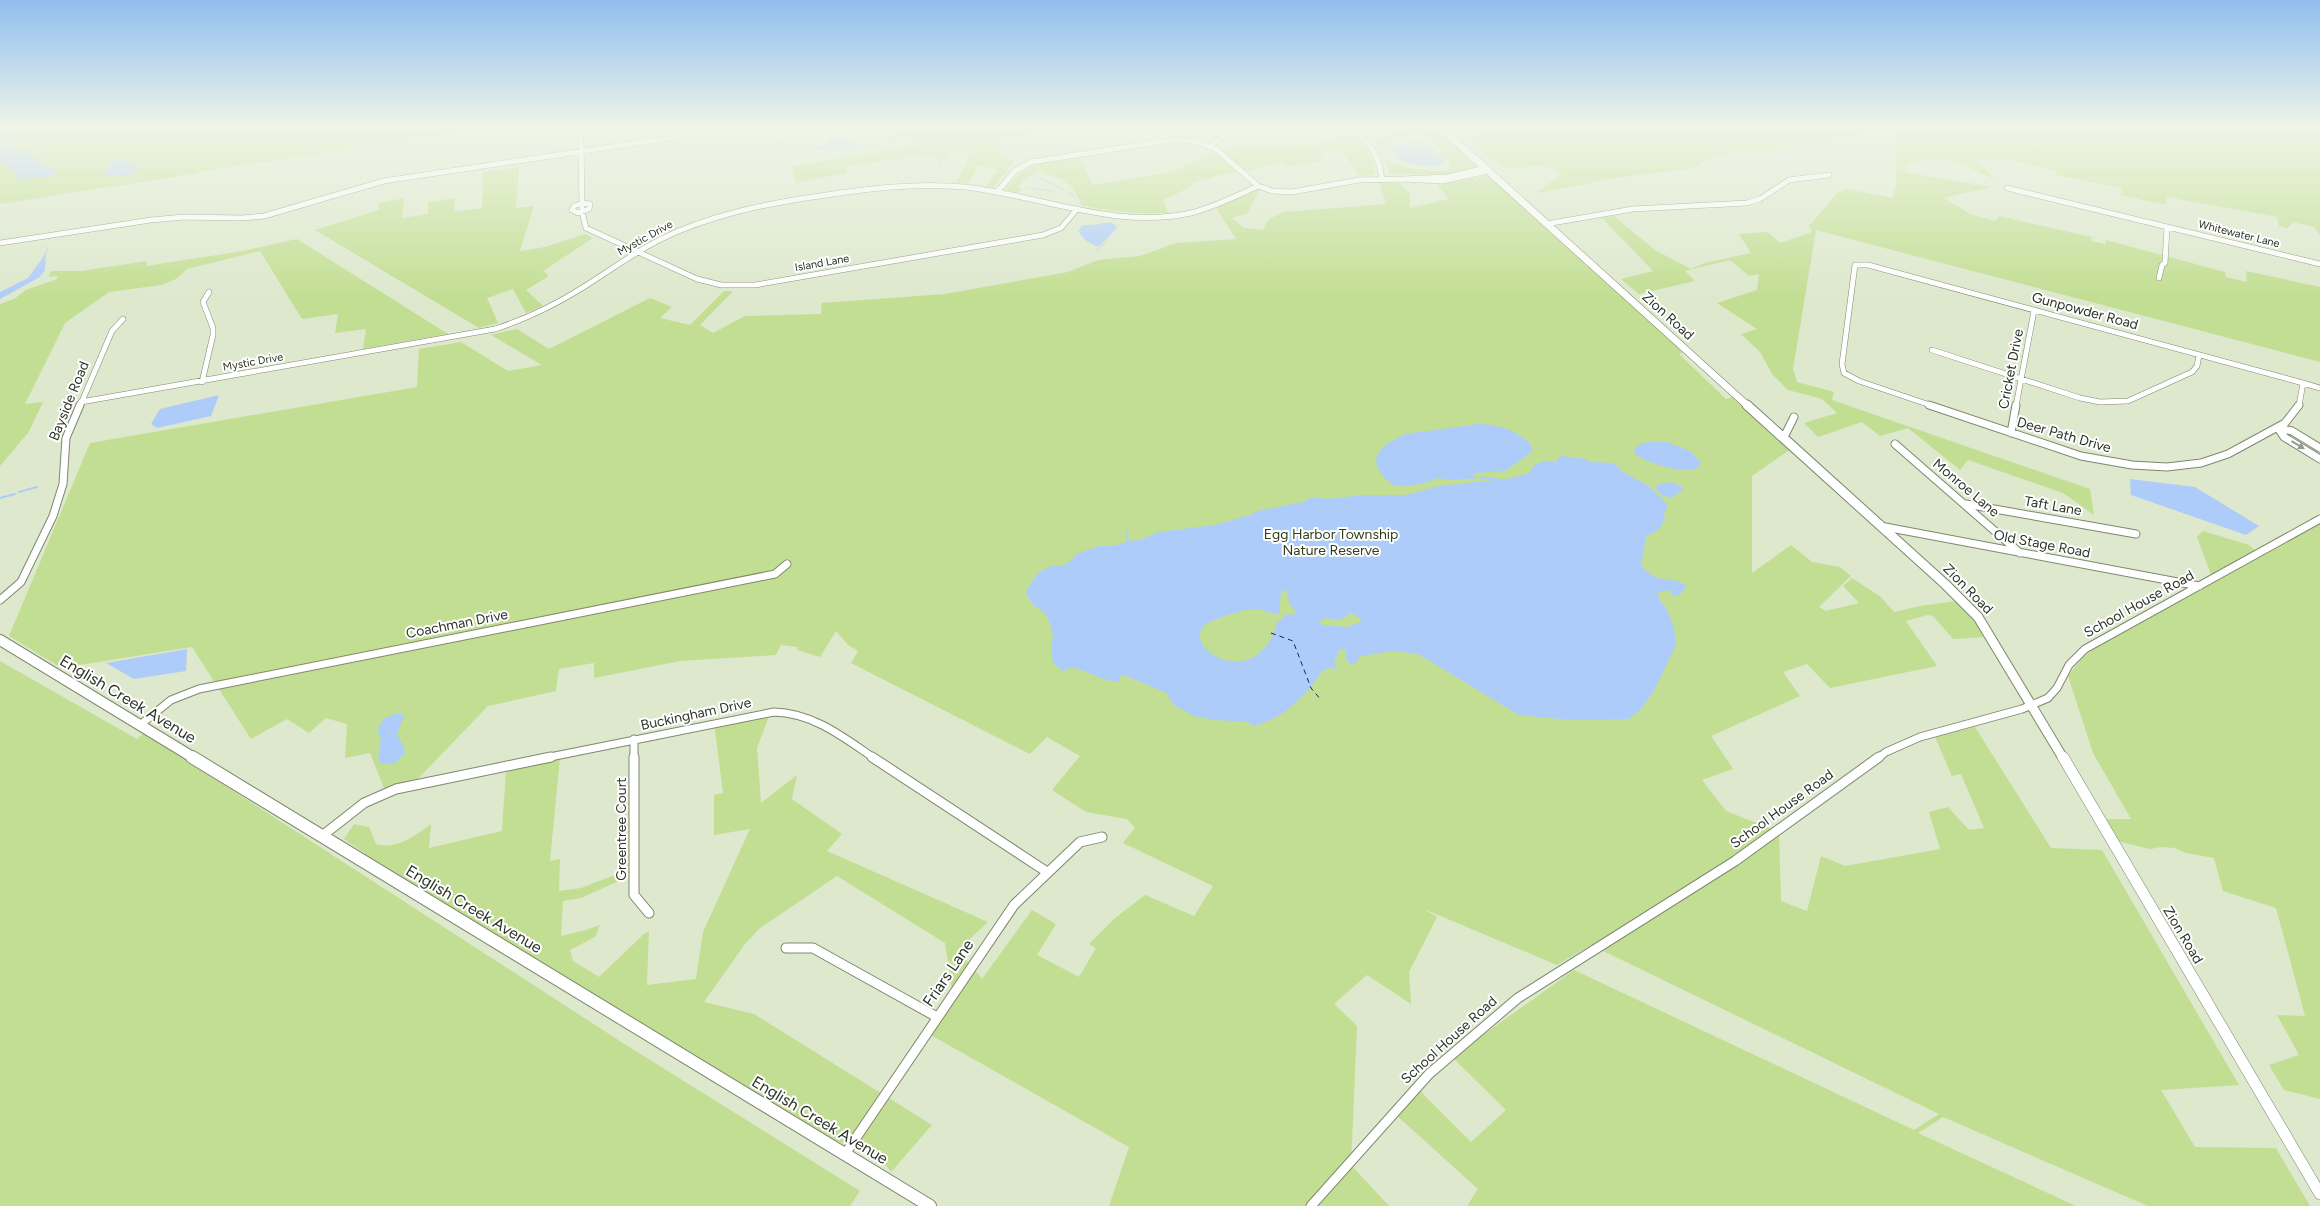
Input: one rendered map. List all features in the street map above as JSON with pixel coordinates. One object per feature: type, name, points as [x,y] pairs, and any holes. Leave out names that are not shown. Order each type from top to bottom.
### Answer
[{"type":"main road","name":"English Creek Avenue","points":[[0,640],[930,1206]]},
{"type":"street","points":[[0,243],[172,218],[229,219],[254,217],[288,210],[367,185]]},
{"type":"street","points":[[582,185],[583,203]]},
{"type":"street","points":[[997,192],[1003,185]]},
{"type":"street","points":[[1258,186],[1286,192],[1327,185]]},
{"type":"street","name":"Zion Road","points":[[1503,185],[1972,610],[1991,636],[2033,706],[2320,1194]]},
{"type":"street","points":[[1546,224],[1633,209],[1746,203],[1760,199],[1781,185]]},
{"type":"street","name":"Mystic Drive","points":[[81,402],[461,336],[501,327],[546,309],[636,252],[661,239],[698,223],[765,206],[900,186],[948,186],[997,192],[1077,209],[1134,218],[1179,216],[1213,207],[1258,186]]},
{"type":"street","name":"Whitewater Lane","points":[[2007,188],[2320,264]]},
{"type":"street","points":[[583,203],[591,206],[590,209],[582,212],[576,212],[572,209],[576,204],[583,203]]},
{"type":"street","name":"Island Lane","points":[[582,212],[583,224],[588,230],[701,281],[721,285],[750,285],[1048,233],[1064,226],[1077,209]]},
{"type":"street","points":[[2160,278],[2162,265],[2165,263],[2167,227]]},
{"type":"street","name":"Gunpowder Road","points":[[1849,377],[1844,373],[1842,364],[1853,275],[1855,264],[1868,264],[2320,388]]},
{"type":"street","points":[[202,382],[213,335],[203,302],[209,292]]},
{"type":"street","name":"Cricket Drive","points":[[2011,433],[2034,310]]},
{"type":"street","name":"Bayside Road","points":[[0,600],[25,576],[56,504],[64,479],[63,445],[112,331],[123,319]]},
{"type":"street","points":[[1932,350],[2090,400],[2120,402],[2135,399],[2192,372],[2197,366],[2199,355]]},
{"type":"street","name":"Deer Path Drive","points":[[1849,377],[2011,433],[2100,460],[2128,465],[2169,467],[2220,458],[2278,428],[2294,416],[2301,406],[2303,383]]},
{"type":"street","points":[[1780,436],[1786,433],[1794,417]]},
{"type":"street","points":[[2278,428],[2292,431],[2320,448]]},
{"type":"street","points":[[2278,428],[2284,437],[2320,458]]},
{"type":"street","name":"Monroe Lane","points":[[1895,444],[2021,553]]},
{"type":"street","name":"Taft Lane","points":[[1966,504],[2136,534]]},
{"type":"street","name":"School House Road","points":[[1311,1206],[1423,1080],[1471,1036],[1518,998],[1572,962],[1735,861],[1886,752],[1932,734],[2033,706],[2052,695],[2069,664],[2085,649],[2320,519]]},
{"type":"street","name":"Old Stage Road","points":[[1880,525],[2199,586]]},
{"type":"street","name":"Coachman Drive","points":[[140,725],[171,700],[199,689],[775,574],[786,564]]},
{"type":"street","name":"Buckingham Drive","points":[[322,836],[364,803],[396,789],[766,712],[783,711],[803,715],[827,727],[1047,872]]},
{"type":"street","name":"Greentree Court","points":[[634,739],[634,895],[649,913]]},
{"type":"street","name":"Friars Lane","points":[[845,1154],[1003,919],[1022,895],[1080,842],[1102,836]]},
{"type":"street","points":[[786,948],[813,948],[937,1017]]},
{"type":"green space","points":[[0,185],[120,185],[0,204]]},
{"type":"green space","points":[[483,185],[518,185],[516,208],[534,206],[520,251],[545,247],[585,234],[593,238],[543,271],[549,276],[526,290],[543,306],[526,313],[513,289],[487,298],[498,323],[479,328],[315,230],[379,210],[379,203],[404,198],[402,218],[428,214],[428,202],[455,198],[454,212],[482,208]]},
{"type":"green space","points":[[986,185],[995,185],[992,188],[985,187]]},
{"type":"green space","points":[[1008,185],[1020,185],[1018,187],[1022,190],[1015,193],[1005,189]]},
{"type":"green space","points":[[1191,185],[1163,200],[1168,213],[1124,212],[1081,205],[1071,186]]},
{"type":"green space","name":"Egg Harbor Township Nature Reserve","points":[[1380,185],[1402,185],[1410,193],[1410,208],[1449,199],[1437,185],[1500,185],[1684,352],[1679,354],[1726,399],[1733,397],[1791,449],[1752,476],[1752,573],[1791,545],[1812,562],[1840,567],[1851,576],[1819,607],[1826,611],[1859,603],[1843,586],[1852,578],[1881,597],[1894,612],[1920,606],[1958,601],[1987,637],[1953,639],[1933,616],[1928,615],[1906,621],[1937,666],[1830,688],[1807,664],[1783,672],[1800,696],[1711,736],[1733,769],[1702,780],[1726,811],[1779,832],[1781,901],[1807,911],[1821,856],[1845,866],[1940,849],[1929,812],[1948,807],[1969,830],[1984,828],[1961,774],[1952,776],[1935,737],[1975,727],[2051,848],[2102,850],[2239,1085],[2161,1090],[2195,1147],[2276,1148],[2310,1206],[2148,1206],[1943,1117],[1918,1133],[2076,1206],[1467,1206],[1478,1189],[1394,1113],[1417,1088],[1471,1142],[1506,1110],[1452,1057],[1574,970],[1914,1130],[1939,1114],[1591,945],[1557,965],[1424,909],[1437,917],[1409,972],[1411,1004],[1367,975],[1334,1004],[1357,1026],[1351,1165],[1389,1206],[1109,1206],[1129,1147],[929,1034],[953,997],[945,943],[837,876],[760,928],[745,944],[704,1002],[754,1014],[932,1125],[891,1172],[880,1160],[857,1148],[834,1140],[383,866],[344,839],[354,824],[369,827],[376,844],[391,845],[405,841],[431,824],[429,848],[502,831],[506,770],[560,758],[550,861],[560,859],[559,891],[581,888],[620,873],[621,880],[581,898],[563,901],[561,936],[600,925],[595,937],[570,950],[573,961],[599,977],[645,933],[649,932],[647,985],[696,979],[703,932],[750,829],[714,835],[714,795],[723,793],[714,723],[771,711],[757,748],[761,803],[797,775],[792,799],[842,834],[827,851],[988,922],[958,950],[982,979],[1032,910],[1056,924],[1037,955],[1079,977],[1096,948],[1089,944],[1115,918],[1145,895],[1194,916],[1213,886],[1123,843],[1135,828],[1127,819],[1086,812],[1052,790],[1080,756],[1047,737],[1030,754],[851,663],[858,651],[848,645],[836,631],[820,657],[797,650],[798,647],[781,645],[776,655],[680,661],[594,678],[594,663],[559,669],[556,691],[488,706],[410,787],[386,793],[370,753],[345,758],[347,724],[326,718],[309,733],[287,719],[251,739],[192,647],[61,668],[9,636],[90,443],[417,387],[419,349],[461,342],[508,371],[542,365],[491,335],[517,329],[549,349],[650,298],[672,307],[660,318],[690,325],[724,291],[733,291],[700,325],[713,333],[745,316],[821,314],[822,303],[945,294],[1068,272],[1098,260],[1140,256],[1176,243],[1236,239],[1215,206],[1260,188],[1248,213],[1232,218],[1244,228],[1263,230],[1268,220],[1283,212],[1386,204]]},
{"type":"green space","points":[[1547,185],[1578,185],[1537,193]]},
{"type":"green space","points":[[1896,185],[1981,185],[1991,187],[1944,198],[1972,215],[1996,221],[1999,216],[2092,237],[2091,241],[2105,244],[2106,240],[2225,272],[2226,277],[2247,282],[2246,271],[2320,287],[2320,362],[1816,230],[1793,369],[1797,382],[1834,392],[1832,400],[2090,489],[2094,515],[2063,493],[1968,460],[1960,470],[1908,428],[1880,436],[1862,422],[1818,437],[1804,423],[1837,413],[1822,399],[1788,390],[1772,374],[1760,352],[1741,334],[1757,329],[1717,303],[1757,290],[1759,274],[1749,276],[1730,260],[1685,271],[1695,281],[1639,294],[1621,279],[1653,271],[1602,218],[1614,216],[1655,250],[1691,269],[1705,263],[1751,253],[1739,234],[1768,232],[1780,243],[1812,232],[1809,226],[1838,192],[1847,189],[1893,198]]},
{"type":"green space","points":[[2107,185],[2320,185],[2320,235],[2314,227],[2293,222],[2288,228],[2279,226],[2277,217],[2167,197],[2166,205],[2121,195],[2121,188]]},
{"type":"green space","points":[[297,239],[448,334],[363,349],[366,329],[335,333],[338,314],[302,319],[260,251],[187,269],[176,279],[161,285],[109,292],[65,323],[25,404],[43,402],[28,433],[0,466],[0,304],[14,299],[26,290],[57,279],[58,276],[48,277],[51,271],[81,271],[147,261],[146,266],[243,251]]},
{"type":"green space","points":[[2320,519],[2320,1099],[2284,1090],[2269,1065],[2299,1055],[2277,1015],[2305,1016],[2276,908],[2223,891],[2214,858],[2186,853],[2175,848],[2161,847],[2150,849],[2117,841],[2105,819],[2131,819],[2093,753],[2068,676],[2083,657],[2098,646],[2213,580],[2197,537],[2203,531],[2249,545],[2259,554]]},
{"type":"green space","points":[[0,661],[137,739],[144,733],[626,1045],[860,1191],[850,1206],[0,1206]]},
{"type":"water","points":[[1111,223],[1117,227],[1098,247],[1085,240],[1078,231],[1082,226]]},
{"type":"water","points":[[46,253],[45,270],[40,277],[0,299],[0,292],[28,278]]},
{"type":"water","points":[[219,395],[211,416],[157,428],[151,424],[160,409]]},
{"type":"water","points":[[1478,424],[1492,425],[1512,431],[1530,443],[1532,452],[1505,471],[1475,473],[1474,476],[1480,478],[1449,480],[1438,478],[1410,486],[1399,486],[1392,484],[1381,474],[1376,459],[1382,448],[1394,440],[1406,434]]},
{"type":"water","points":[[1664,441],[1690,451],[1701,463],[1697,468],[1680,470],[1659,465],[1635,454],[1634,449],[1642,443]]},
{"type":"water","points":[[1561,456],[1586,459],[1591,462],[1614,463],[1623,472],[1647,485],[1664,500],[1668,507],[1664,513],[1665,520],[1662,523],[1662,527],[1646,537],[1641,565],[1654,576],[1675,580],[1687,586],[1678,596],[1672,595],[1671,590],[1658,592],[1659,599],[1666,608],[1674,627],[1676,645],[1654,691],[1641,709],[1629,719],[1571,720],[1519,715],[1418,654],[1394,651],[1360,656],[1356,663],[1351,665],[1346,659],[1346,650],[1338,650],[1339,654],[1334,660],[1337,669],[1330,668],[1322,671],[1301,698],[1284,712],[1264,723],[1253,726],[1248,722],[1214,720],[1194,716],[1174,705],[1166,693],[1124,675],[1120,677],[1119,681],[1113,681],[1073,668],[1062,671],[1053,663],[1051,648],[1053,635],[1050,623],[1045,613],[1032,604],[1026,593],[1039,572],[1053,565],[1062,566],[1072,560],[1076,554],[1099,546],[1113,546],[1128,541],[1140,540],[1159,532],[1215,525],[1250,515],[1257,511],[1303,502],[1312,497],[1327,499],[1363,495],[1406,495],[1439,486],[1513,478],[1529,473],[1534,465],[1544,461],[1559,462],[1557,459]],"holes":[[[1286,589],[1289,602],[1297,614],[1283,615],[1283,618],[1277,622],[1273,635],[1266,646],[1254,657],[1240,661],[1227,660],[1214,655],[1205,648],[1200,639],[1201,630],[1210,622],[1233,613],[1253,609],[1279,613],[1281,592]],[[1351,613],[1360,618],[1361,622],[1347,627],[1323,625],[1318,622],[1326,618],[1339,620]]]},
{"type":"water","points":[[2130,479],[2195,487],[2259,526],[2246,535],[2131,495]]},
{"type":"water","points":[[1671,482],[1684,488],[1672,498],[1662,495],[1655,488],[1659,484]]},
{"type":"water","points":[[187,649],[186,671],[134,679],[106,663]]},
{"type":"water","points":[[397,713],[404,715],[397,735],[405,752],[396,763],[382,764],[378,760],[381,739],[378,734],[379,725],[385,718]]},
{"type":"waterway","points":[[1055,185],[1064,190]]},
{"type":"waterway","points":[[1027,187],[1056,192]]},
{"type":"waterway","points":[[1068,192],[1075,196],[1068,195]]},
{"type":"waterway","points":[[1097,251],[1117,227],[1111,223],[1101,224]]},
{"type":"waterway","points":[[1082,226],[1094,225]]},
{"type":"waterway","points":[[45,254],[48,247]]},
{"type":"waterway","points":[[1480,478],[1497,479]]},
{"type":"waterway","points":[[19,492],[37,487]]},
{"type":"waterway","points":[[0,498],[15,494]]},
{"type":"waterway","points":[[1127,530],[1128,541]]},
{"type":"ferry route","points":[[1271,633],[1293,641],[1311,688],[1321,700]]}]
